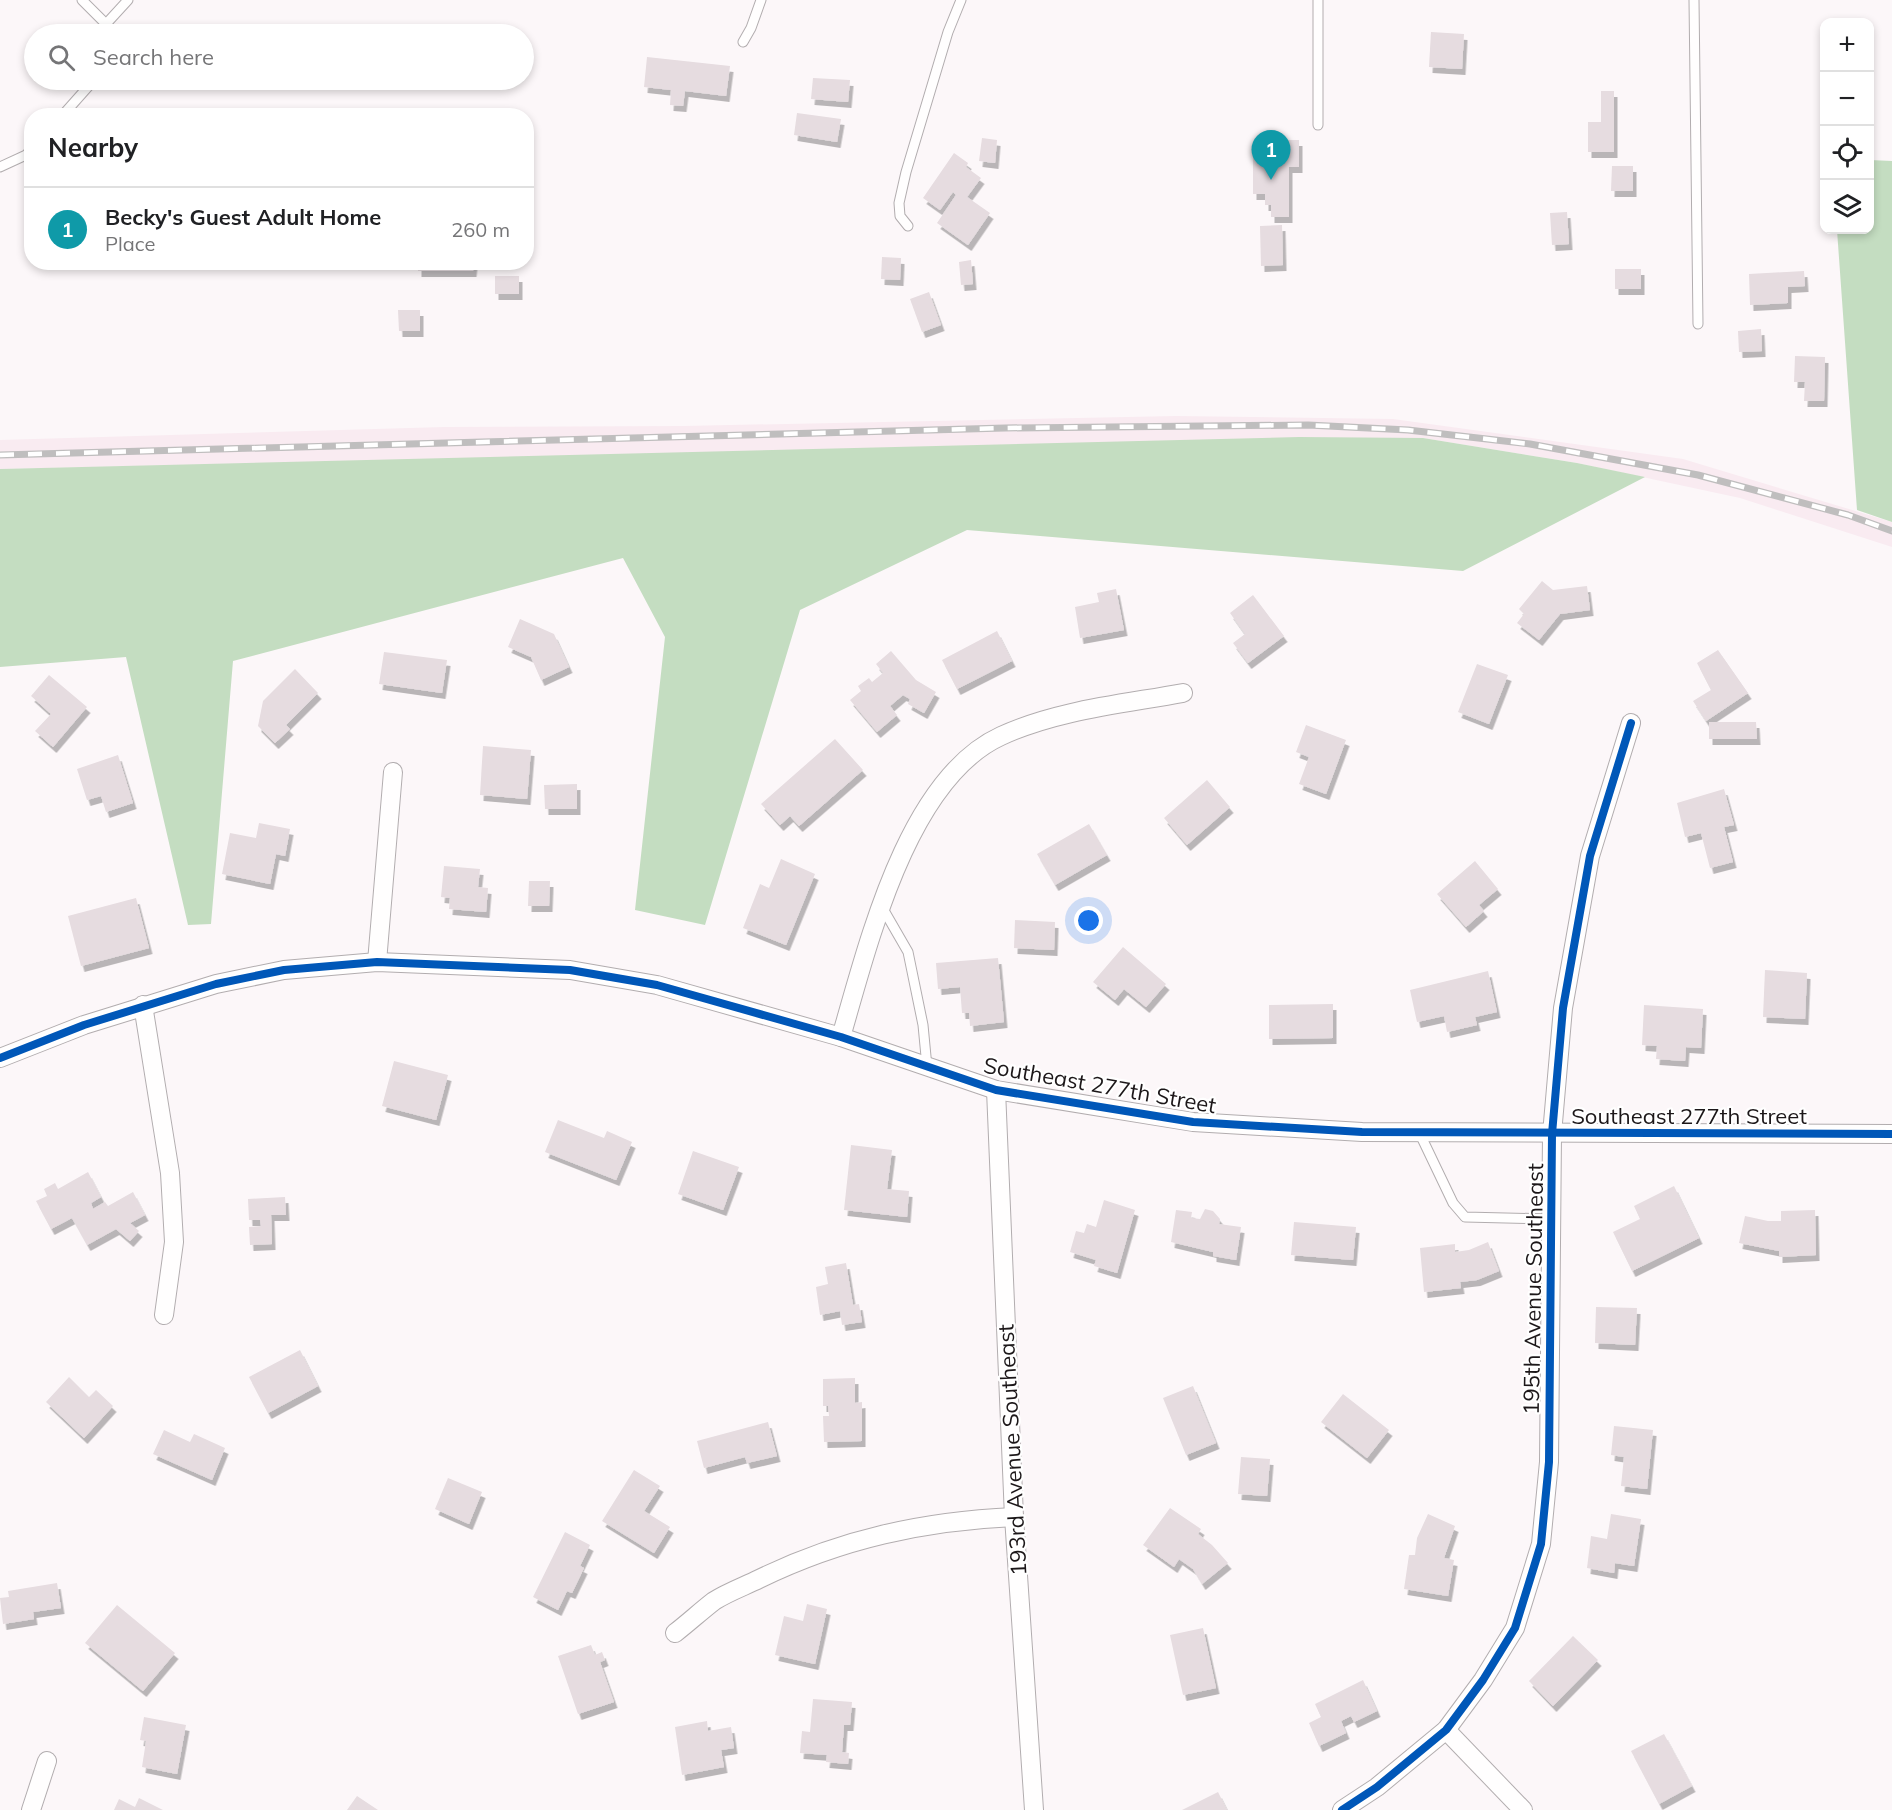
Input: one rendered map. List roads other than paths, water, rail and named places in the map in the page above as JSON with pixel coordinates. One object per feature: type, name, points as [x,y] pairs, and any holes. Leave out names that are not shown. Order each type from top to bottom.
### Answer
[{"type":"street","points":[[841,1037],[882,907],[905,846],[935,794],[975,752],[999,736],[1026,726],[1096,709],[1183,693]]},
{"type":"street","name":"195th Avenue Southeast","points":[[1342,1810],[1377,1787],[1446,1730],[1483,1680],[1515,1628],[1541,1544],[1549,1462],[1552,1134],[1563,1008],[1590,856],[1631,723]]},
{"type":"street","points":[[377,962],[393,772]]},
{"type":"street","name":"Southeast 277th Street","points":[[0,1058],[84,1025],[216,984],[284,970],[377,962],[570,970],[657,985],[841,1037],[996,1090],[1193,1122],[1294,1129],[1419,1132],[1892,1134]]},
{"type":"street","points":[[143,1005],[170,1173],[174,1231],[164,1316]]},
{"type":"street","name":"193rd Avenue Southeast","points":[[996,1090],[1014,1517],[1034,1810]]},
{"type":"street","points":[[675,1633],[715,1600],[798,1560],[859,1539],[963,1519],[1014,1517]]},
{"type":"street","points":[[1446,1730],[1523,1810]]},
{"type":"street","points":[[31,1810],[47,1761]]},
{"type":"lane","points":[[82,0],[106,24],[128,0]]},
{"type":"lane","points":[[743,42],[761,0]]},
{"type":"lane","points":[[908,226],[900,216],[898,203],[948,32],[961,0]]},
{"type":"lane","points":[[1318,0],[1318,125]]},
{"type":"lane","points":[[1694,0],[1698,324]]},
{"type":"lane","points":[[69,108],[85,90]]},
{"type":"lane","points":[[0,166],[24,156]]},
{"type":"lane","points":[[882,907],[908,951],[923,1025],[927,1066]]},
{"type":"lane","points":[[1419,1132],[1454,1203],[1466,1217],[1551,1219]]},
{"type":"railway","points":[[0,455],[1005,428],[1308,425],[1408,430],[1530,444],[1698,475],[1848,515],[1892,531]]},
{"type":"place","name":"Becky's Guest Adult Home","points":[[1271,180]]}]
